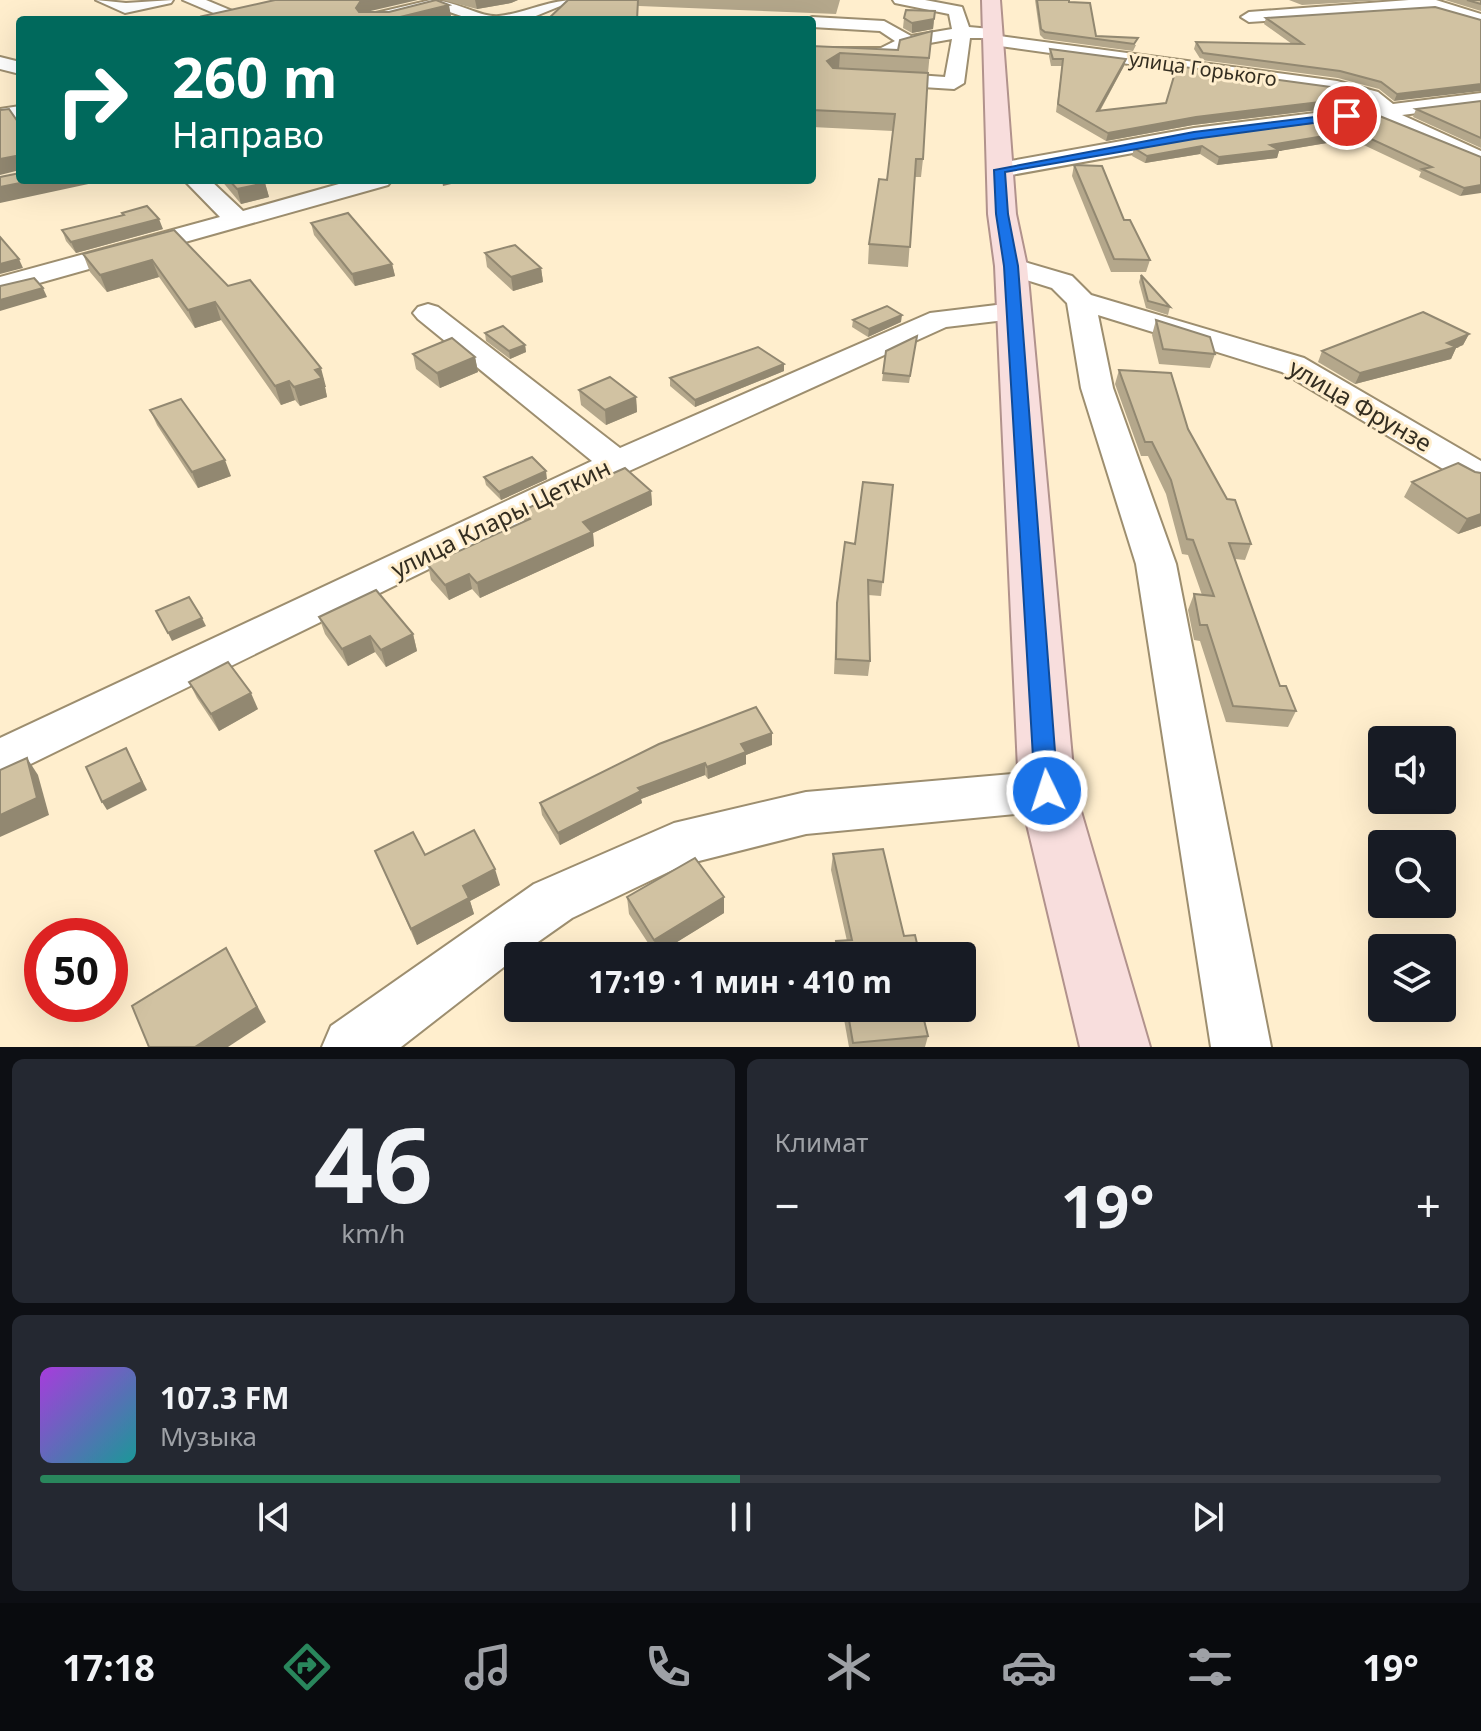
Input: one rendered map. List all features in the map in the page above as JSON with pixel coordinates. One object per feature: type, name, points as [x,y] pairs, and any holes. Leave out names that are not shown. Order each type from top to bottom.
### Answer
[{"type":"main road","points":[[985,26],[1002,214],[1011,266],[1047,791],[1115,1047]]},
{"type":"street","points":[[104,0],[125,8],[165,0]]},
{"type":"street","points":[[191,0],[246,15]]},
{"type":"street","points":[[522,16],[567,0]]},
{"type":"street","points":[[564,16],[579,0]]},
{"type":"street","points":[[859,78],[954,83],[985,26],[956,11],[901,0]]},
{"type":"street","points":[[1417,0],[1481,19]]},
{"type":"street","points":[[385,16],[439,3],[478,16]]},
{"type":"street","points":[[1249,17],[1436,5]]},
{"type":"street","points":[[133,7],[156,16]]},
{"type":"street","points":[[816,22],[884,26],[908,42]]},
{"type":"street","name":"улица Горького","points":[[816,54],[884,53],[908,42],[985,26],[1337,87],[1481,159]]},
{"type":"street","points":[[1000,170],[1374,104],[1471,100]]},
{"type":"street","points":[[200,184],[238,220]]},
{"type":"street","points":[[0,286],[366,184]]},
{"type":"street","name":"улица Фрунзе","points":[[1011,266],[1062,282],[1081,301],[1293,365],[1481,476]]},
{"type":"street","points":[[1081,301],[1097,388],[1156,564],[1229,995],[1241,1047]]},
{"type":"street","name":"улица Клары Цеткин","points":[[0,760],[616,463],[940,319],[1013,312]]},
{"type":"street","points":[[428,313],[616,463]]},
{"type":"street","points":[[352,1047],[553,901],[674,845],[806,813],[1047,791]]},
{"type":"building","points":[[275,0],[370,0],[360,2],[356,8],[359,12],[389,12],[436,0],[449,5],[404,16],[203,16]]},
{"type":"building","points":[[568,0],[638,0],[637,16],[551,16]]},
{"type":"building","points":[[1037,0],[1090,3],[1096,36],[1138,38],[1134,44],[1045,32],[1041,29]]},
{"type":"building","points":[[1435,7],[1481,20],[1481,84],[1397,94],[1381,82],[1340,71],[1203,53],[1196,42],[1303,44],[1266,18]]},
{"type":"building","points":[[906,10],[935,11],[934,19],[912,23],[904,18]]},
{"type":"building","points":[[932,31],[929,58],[840,53],[827,61],[833,68],[928,73],[923,159],[916,159],[910,247],[869,244],[879,179],[887,180],[895,114],[816,110],[816,46],[898,50],[900,40]]},
{"type":"building","points":[[1050,49],[1126,59],[1097,111],[1166,103],[1177,66],[1338,88],[1362,97],[1196,117],[1108,133],[1058,104],[1063,59],[1053,59]]},
{"type":"building","points":[[1481,101],[1481,138],[1416,109]]},
{"type":"building","points":[[9,109],[16,119],[16,156],[0,159],[0,110]]},
{"type":"building","points":[[1377,115],[1481,157],[1481,185],[1464,188],[1422,169],[1432,167],[1354,131],[1270,145],[1279,150],[1219,157],[1202,146],[1147,156],[1134,148],[1197,137]]},
{"type":"building","points":[[1074,165],[1102,166],[1124,220],[1130,220],[1150,260],[1114,259]]},
{"type":"building","points":[[16,174],[16,184],[0,187],[0,177]]},
{"type":"building","points":[[233,184],[260,184],[237,189]]},
{"type":"building","points":[[147,206],[159,219],[71,242],[62,230],[124,215],[122,213]]},
{"type":"building","points":[[348,213],[392,264],[352,274],[311,223]]},
{"type":"building","points":[[174,230],[228,286],[250,280],[321,368],[315,370],[322,378],[294,387],[289,381],[275,386],[215,302],[188,310],[152,260],[100,275],[83,254]]},
{"type":"building","points":[[0,237],[19,259],[0,264]]},
{"type":"building","points":[[515,245],[541,268],[511,277],[485,253]]},
{"type":"building","points":[[1141,275],[1170,307],[1148,301]]},
{"type":"building","points":[[34,278],[43,288],[0,300],[0,286]]},
{"type":"building","points":[[887,306],[902,315],[869,329],[853,320]]},
{"type":"building","points":[[1423,312],[1469,334],[1447,343],[1456,347],[1360,373],[1322,351]]},
{"type":"building","points":[[1156,320],[1210,337],[1215,354],[1163,349]]},
{"type":"building","points":[[503,326],[525,345],[509,351],[485,333]]},
{"type":"building","points":[[917,336],[910,376],[883,373],[886,351]]},
{"type":"building","points":[[452,338],[475,357],[437,373],[413,354]]},
{"type":"building","points":[[758,347],[784,364],[695,400],[670,378]]},
{"type":"building","points":[[1119,370],[1171,373],[1188,429],[1227,499],[1235,500],[1251,544],[1229,543],[1280,686],[1286,686],[1296,711],[1233,706],[1207,625],[1200,625],[1194,594],[1214,596],[1193,540],[1187,539],[1171,480],[1152,442],[1145,442]]},
{"type":"building","points":[[610,377],[636,397],[605,410],[579,390]]},
{"type":"building","points":[[181,399],[225,460],[192,472],[150,410]]},
{"type":"building","points":[[532,457],[546,471],[499,492],[484,477]]},
{"type":"building","points":[[1458,463],[1481,473],[1481,514],[1467,519],[1412,482]]},
{"type":"building","points":[[625,468],[651,491],[583,522],[592,532],[477,583],[469,574],[445,585],[428,565],[530,519],[522,511],[570,488],[573,491]]},
{"type":"building","points":[[863,482],[893,485],[883,582],[868,580],[870,661],[836,659],[837,603],[845,542],[855,544]]},
{"type":"building","points":[[376,590],[413,634],[381,650],[370,636],[342,649],[319,617]]},
{"type":"building","points":[[189,597],[202,618],[168,633],[156,611]]},
{"type":"building","points":[[228,662],[251,693],[211,714],[189,682]]},
{"type":"building","points":[[756,707],[772,733],[741,744],[746,752],[707,767],[705,763],[638,788],[641,791],[558,833],[540,803],[659,744]]},
{"type":"building","points":[[126,748],[142,782],[102,802],[86,767]]},
{"type":"building","points":[[27,758],[37,798],[0,815],[0,770]]},
{"type":"building","points":[[474,830],[495,869],[463,886],[469,898],[411,929],[375,851],[413,832],[425,855]]},
{"type":"building","points":[[883,849],[904,936],[915,935],[917,942],[836,942],[852,940],[833,854]]},
{"type":"building","points":[[695,858],[724,897],[654,940],[627,897]]},
{"type":"building","points":[[226,948],[257,1007],[195,1047],[149,1047],[132,1006]]},
{"type":"building","points":[[849,1022],[924,1022],[928,1036],[853,1043]]},
{"type":"route","points":[[1047,791],[1011,266],[1002,214],[1000,170],[1194,135],[1347,116]]}]
